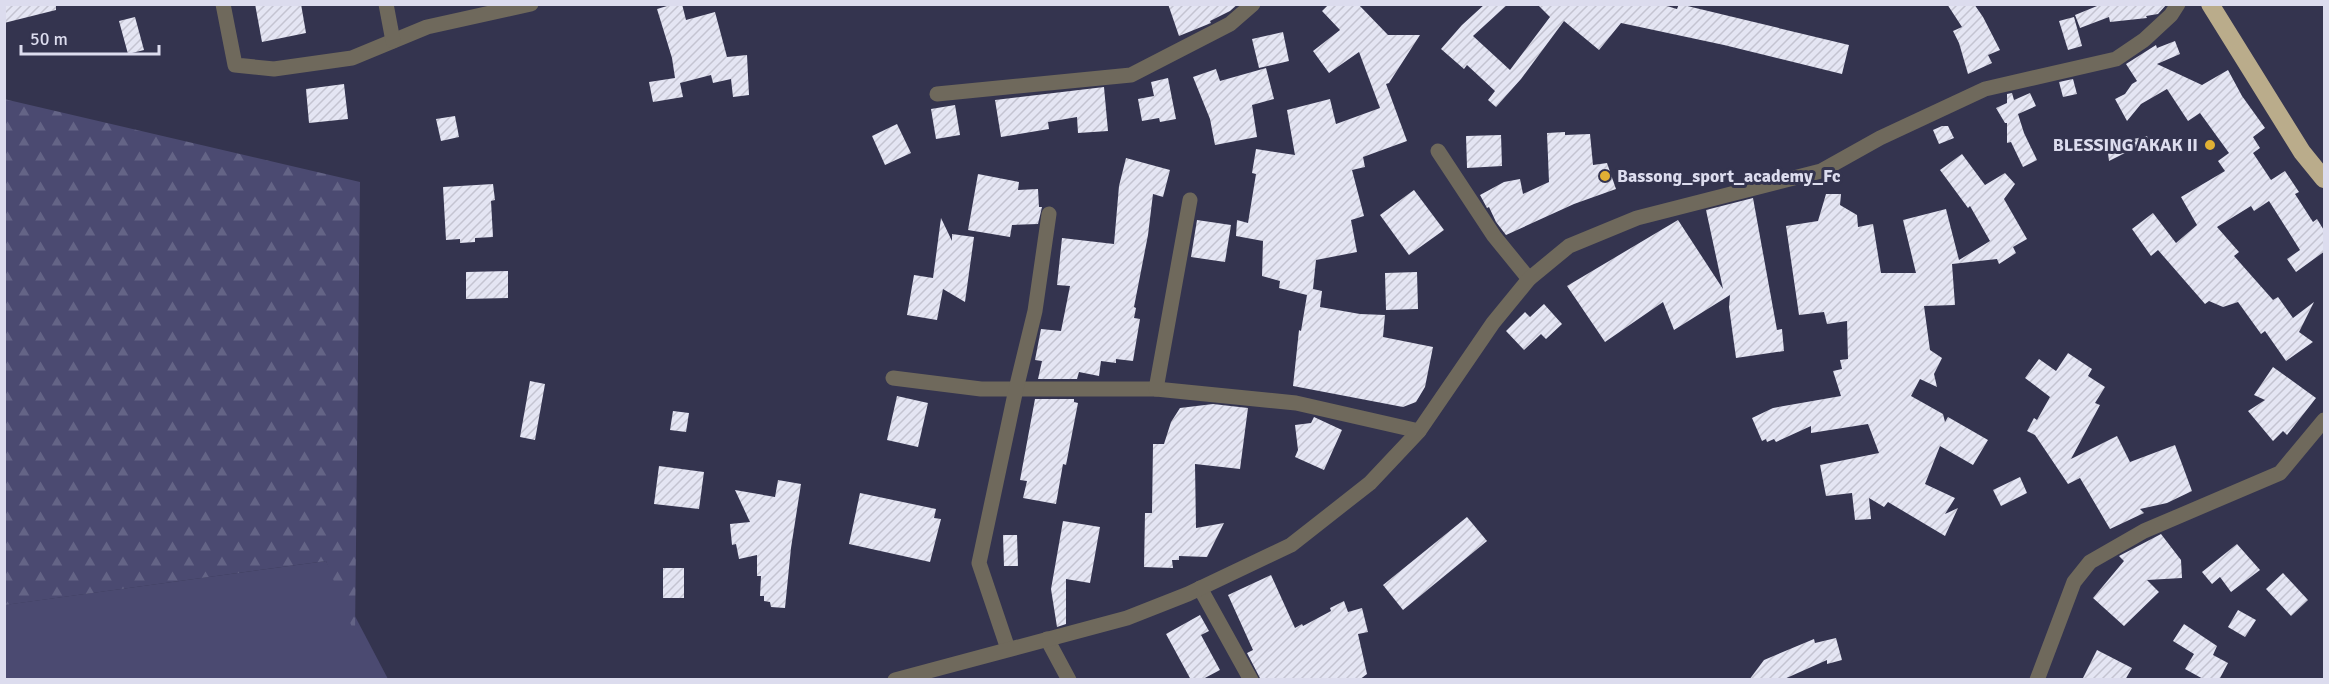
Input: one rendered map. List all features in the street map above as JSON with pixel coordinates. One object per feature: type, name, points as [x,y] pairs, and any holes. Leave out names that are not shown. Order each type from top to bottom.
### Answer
[{"type":"highway","points":[[2210,4],[2302,152],[2325,179]]},
{"type":"street","points":[[223,4],[236,65],[274,69],[352,58],[427,27],[531,4]]},
{"type":"street","points":[[386,4],[393,41]]},
{"type":"street","points":[[937,94],[1131,75],[1230,24],[1253,4]]},
{"type":"street","points":[[895,680],[1127,618],[1200,588],[1291,545],[1317,527],[1370,483],[1419,431],[1493,323],[1529,279],[1569,246],[1637,218],[1821,171],[1880,138],[1985,89],[2116,59],[2144,40],[2171,15],[2178,4]]},
{"type":"street","points":[[1438,151],[1494,236],[1529,279]]},
{"type":"street","points":[[1156,389],[1190,200]]},
{"type":"street","points":[[1008,649],[979,562],[1035,311],[1049,214]]},
{"type":"street","points":[[893,378],[981,389],[1156,389],[1296,404],[1419,431]]},
{"type":"street","points":[[2037,680],[2074,582],[2090,562],[2144,531],[2280,473],[2325,420]]},
{"type":"street","points":[[1200,588],[1251,680]]},
{"type":"street","points":[[1047,639],[1069,680]]},
{"type":"green space","points":[[4,99],[360,182],[355,635],[326,561],[5,605]]},
{"type":"green space","points":[[326,561],[388,679],[5,679],[4,605]]},
{"type":"building","points":[[4,4],[56,4],[56,10],[4,23]]},
{"type":"building","points":[[255,4],[301,4],[306,33],[262,42]]},
{"type":"building","points":[[682,4],[686,20],[715,12],[727,57],[747,55],[749,95],[733,97],[731,79],[713,83],[711,75],[680,83],[683,97],[653,102],[649,82],[675,78],[672,58],[657,9]]},
{"type":"building","points":[[1168,4],[1238,4],[1230,11],[1210,21],[1211,23],[1179,36]]},
{"type":"building","points":[[1329,4],[1358,4],[1388,35],[1420,35],[1389,83],[1386,84],[1407,141],[1363,157],[1365,167],[1352,170],[1364,216],[1351,220],[1357,252],[1316,260],[1313,289],[1322,291],[1320,307],[1360,314],[1385,315],[1383,337],[1433,347],[1425,387],[1416,402],[1403,407],[1293,386],[1299,330],[1301,331],[1307,295],[1279,288],[1280,281],[1262,276],[1263,241],[1236,236],[1237,220],[1248,223],[1256,174],[1252,173],[1256,149],[1295,155],[1287,110],[1330,99],[1336,124],[1380,108],[1359,52],[1329,73],[1313,51],[1340,30],[1322,11]]},
{"type":"building","points":[[1485,4],[1508,4],[1473,36],[1510,70],[1550,17],[1537,4],[1660,4],[1677,9],[1679,4],[1849,45],[1842,74],[1621,23],[1599,50],[1564,21],[1521,79],[1496,107],[1488,100],[1495,91],[1467,65],[1464,69],[1441,49]]},
{"type":"building","points":[[1947,4],[1974,4],[2000,50],[1988,55],[1992,63],[1968,74],[1953,31],[1962,27]]},
{"type":"building","points":[[2102,4],[2166,5],[2158,14],[2146,16],[2147,18],[2110,22],[2109,17],[2080,28],[2075,15]]},
{"type":"building","points":[[135,17],[144,50],[128,54],[119,21]]},
{"type":"building","points":[[2074,17],[2082,46],[2068,50],[2059,21]]},
{"type":"building","points":[[1283,32],[1289,61],[1259,68],[1252,39]]},
{"type":"building","points":[[2175,41],[2180,54],[2157,64],[2202,85],[2228,70],[2242,96],[2265,128],[2253,137],[2260,148],[2253,153],[2271,180],[2285,171],[2299,192],[2295,194],[2313,222],[2317,219],[2325,232],[2325,251],[2296,272],[2287,259],[2300,250],[2269,201],[2254,211],[2251,206],[2217,227],[2239,252],[2234,256],[2273,300],[2278,297],[2293,318],[2314,302],[2299,332],[2313,342],[2286,361],[2265,331],[2261,334],[2238,302],[2223,307],[2209,301],[2205,304],[2158,250],[2151,256],[2132,229],[2153,213],[2176,243],[2197,225],[2181,197],[2225,171],[2218,161],[2229,153],[2200,113],[2188,121],[2167,89],[2141,104],[2127,121],[2115,99],[2125,94],[2137,81],[2126,64],[2156,45],[2157,48]]},
{"type":"building","points":[[1266,68],[1274,99],[1252,105],[1257,137],[1215,145],[1210,119],[1193,77],[1216,69],[1220,81]]},
{"type":"building","points":[[1168,78],[1176,119],[1160,122],[1159,118],[1142,121],[1138,99],[1154,96],[1151,82]]},
{"type":"building","points":[[2073,79],[2077,94],[2063,97],[2059,82]]},
{"type":"building","points":[[344,84],[348,119],[309,123],[306,89]]},
{"type":"building","points":[[1104,87],[1108,131],[1078,133],[1077,117],[1048,122],[1049,129],[1001,137],[995,100]]},
{"type":"building","points":[[2012,93],[2014,100],[2030,93],[2036,106],[2018,114],[2037,160],[2023,167],[2011,142],[2007,143],[2007,123],[1996,108],[2007,103],[2007,94]]},
{"type":"building","points":[[955,105],[960,135],[936,139],[931,109]]},
{"type":"building","points":[[455,116],[459,137],[441,141],[436,119]]},
{"type":"building","points":[[897,124],[911,153],[885,165],[872,136]]},
{"type":"building","points":[[1948,126],[1954,138],[1939,144],[1933,130]]},
{"type":"building","points":[[1565,132],[1565,135],[1590,134],[1593,165],[1607,163],[1616,189],[1574,204],[1506,235],[1480,195],[1504,182],[1520,179],[1523,194],[1549,182],[1547,133]]},
{"type":"building","points":[[1501,135],[1502,166],[1467,168],[1466,136]]},
{"type":"building","points":[[2147,136],[2149,141],[2109,161],[2107,145]]},
{"type":"building","points":[[1962,154],[1985,185],[2005,173],[2015,184],[2004,199],[2027,239],[2013,247],[2016,253],[1999,264],[1997,259],[1952,264],[1955,305],[1924,306],[1930,350],[1942,358],[1934,374],[1937,387],[1920,379],[1911,396],[1943,414],[1945,422],[1948,417],[1988,440],[1973,465],[1940,446],[1925,484],[1955,498],[1945,514],[1958,508],[1945,536],[1888,502],[1884,507],[1869,498],[1871,519],[1855,520],[1852,493],[1826,496],[1820,465],[1879,453],[1868,424],[1811,433],[1811,426],[1776,442],[1774,439],[1767,442],[1766,439],[1762,441],[1752,418],[1773,408],[1841,396],[1833,371],[1842,369],[1840,360],[1848,359],[1847,321],[1827,324],[1824,312],[1799,315],[1786,226],[1818,221],[1826,194],[1841,194],[1840,205],[1857,215],[1858,227],[1873,224],[1881,273],[1916,273],[1903,220],[1946,209],[1959,260],[1990,241],[1970,206],[1968,208],[1940,170]]},
{"type":"building","points":[[1126,158],[1170,170],[1163,197],[1153,194],[1148,235],[1134,307],[1136,308],[1134,318],[1140,319],[1133,361],[1116,359],[1116,363],[1101,361],[1099,376],[1079,372],[1077,379],[1038,379],[1042,361],[1035,360],[1041,329],[1061,331],[1070,286],[1057,285],[1062,238],[1114,244],[1119,186]]},
{"type":"building","points":[[978,174],[1019,182],[1018,190],[1038,189],[1039,207],[1042,207],[1038,224],[1012,225],[1010,237],[968,230]]},
{"type":"building","points":[[493,184],[495,200],[491,201],[493,237],[475,238],[475,242],[460,243],[460,239],[446,240],[443,187]]},
{"type":"building","points":[[1414,190],[1444,230],[1409,255],[1380,215]]},
{"type":"building","points":[[1753,198],[1777,330],[1782,329],[1784,351],[1736,358],[1729,307],[1730,295],[1674,330],[1663,302],[1605,342],[1567,286],[1678,220],[1723,289],[1706,210]]},
{"type":"building","points":[[941,218],[952,241],[952,234],[974,237],[965,302],[943,289],[937,320],[907,315],[914,275],[933,278]]},
{"type":"building","points":[[1197,220],[1231,225],[1225,262],[1191,257]]},
{"type":"building","points":[[508,271],[508,298],[466,299],[466,272]]},
{"type":"building","points":[[1417,272],[1418,309],[1386,310],[1385,273]]},
{"type":"building","points":[[1544,304],[1562,324],[1546,339],[1541,334],[1524,350],[1506,331],[1525,312],[1530,317]]},
{"type":"building","points":[[2068,353],[2092,369],[2088,376],[2105,387],[2095,403],[2100,405],[2071,459],[2117,436],[2130,462],[2175,445],[2192,491],[2167,503],[2140,509],[2144,513],[2110,529],[2080,478],[2068,484],[2035,435],[2027,431],[2034,418],[2037,420],[2050,397],[2025,378],[2039,359],[2056,371]]},
{"type":"building","points":[[2273,367],[2316,398],[2287,435],[2283,431],[2273,441],[2248,411],[2265,400],[2254,395]]},
{"type":"building","points":[[530,381],[545,384],[535,440],[520,437]]},
{"type":"building","points":[[897,396],[928,403],[918,447],[887,440]]},
{"type":"building","points":[[1035,399],[1074,399],[1074,402],[1078,403],[1056,504],[1023,498],[1027,481],[1020,480]]},
{"type":"building","points":[[1213,404],[1248,408],[1240,469],[1195,464],[1196,528],[1224,523],[1207,557],[1179,556],[1179,560],[1172,560],[1173,568],[1144,567],[1145,513],[1152,513],[1153,444],[1164,444],[1171,422],[1180,408]]},
{"type":"building","points":[[673,411],[689,413],[686,432],[670,430]]},
{"type":"building","points":[[1314,417],[1342,430],[1324,470],[1295,457],[1298,450],[1295,425],[1311,423]]},
{"type":"building","points":[[659,466],[704,472],[699,509],[654,504]]},
{"type":"building","points":[[2020,477],[2027,493],[2001,506],[1993,490]]},
{"type":"building","points":[[778,480],[801,484],[785,608],[771,607],[770,602],[764,601],[764,596],[760,596],[761,576],[757,576],[757,555],[739,559],[736,544],[732,545],[730,524],[750,522],[735,490],[775,497]]},
{"type":"building","points":[[860,493],[936,509],[934,518],[941,519],[930,562],[849,544]]},
{"type":"building","points":[[1467,517],[1487,541],[1403,610],[1383,585]]},
{"type":"building","points":[[1063,521],[1100,527],[1090,583],[1066,579],[1066,624],[1057,627],[1051,589]]},
{"type":"building","points":[[2161,534],[2181,560],[2182,578],[2147,580],[2159,592],[2124,626],[2093,598],[2124,561],[2119,556]]},
{"type":"building","points":[[1003,535],[1017,535],[1018,566],[1004,566]]},
{"type":"building","points":[[2237,544],[2260,570],[2231,592],[2220,577],[2212,584],[2202,572]]},
{"type":"building","points":[[663,568],[684,568],[684,598],[663,598]]},
{"type":"building","points":[[2283,573],[2308,600],[2291,616],[2266,589]]},
{"type":"building","points":[[1271,575],[1295,628],[1331,611],[1330,608],[1344,601],[1348,612],[1362,608],[1368,632],[1358,634],[1367,674],[1359,680],[1261,680],[1247,653],[1253,650],[1228,595]]},
{"type":"building","points":[[2238,610],[2256,620],[2245,637],[2228,627]]},
{"type":"building","points":[[1200,615],[1209,631],[1201,635],[1220,670],[1201,680],[1191,680],[1166,634]]},
{"type":"building","points":[[2184,624],[2217,646],[2213,655],[2228,663],[2219,680],[2205,680],[2185,669],[2194,654],[2173,641]]},
{"type":"building","points":[[1836,638],[1842,660],[1827,664],[1827,660],[1782,680],[1749,680],[1764,660],[1814,639],[1815,643]]},
{"type":"building","points":[[2097,650],[2132,668],[2125,680],[2082,680]]},
{"type":"place","name":"BLESSING AKAK II","points":[[2210,145]]},
{"type":"place","name":"Bassong_sport_academy_Fc","points":[[1605,176]]}]
